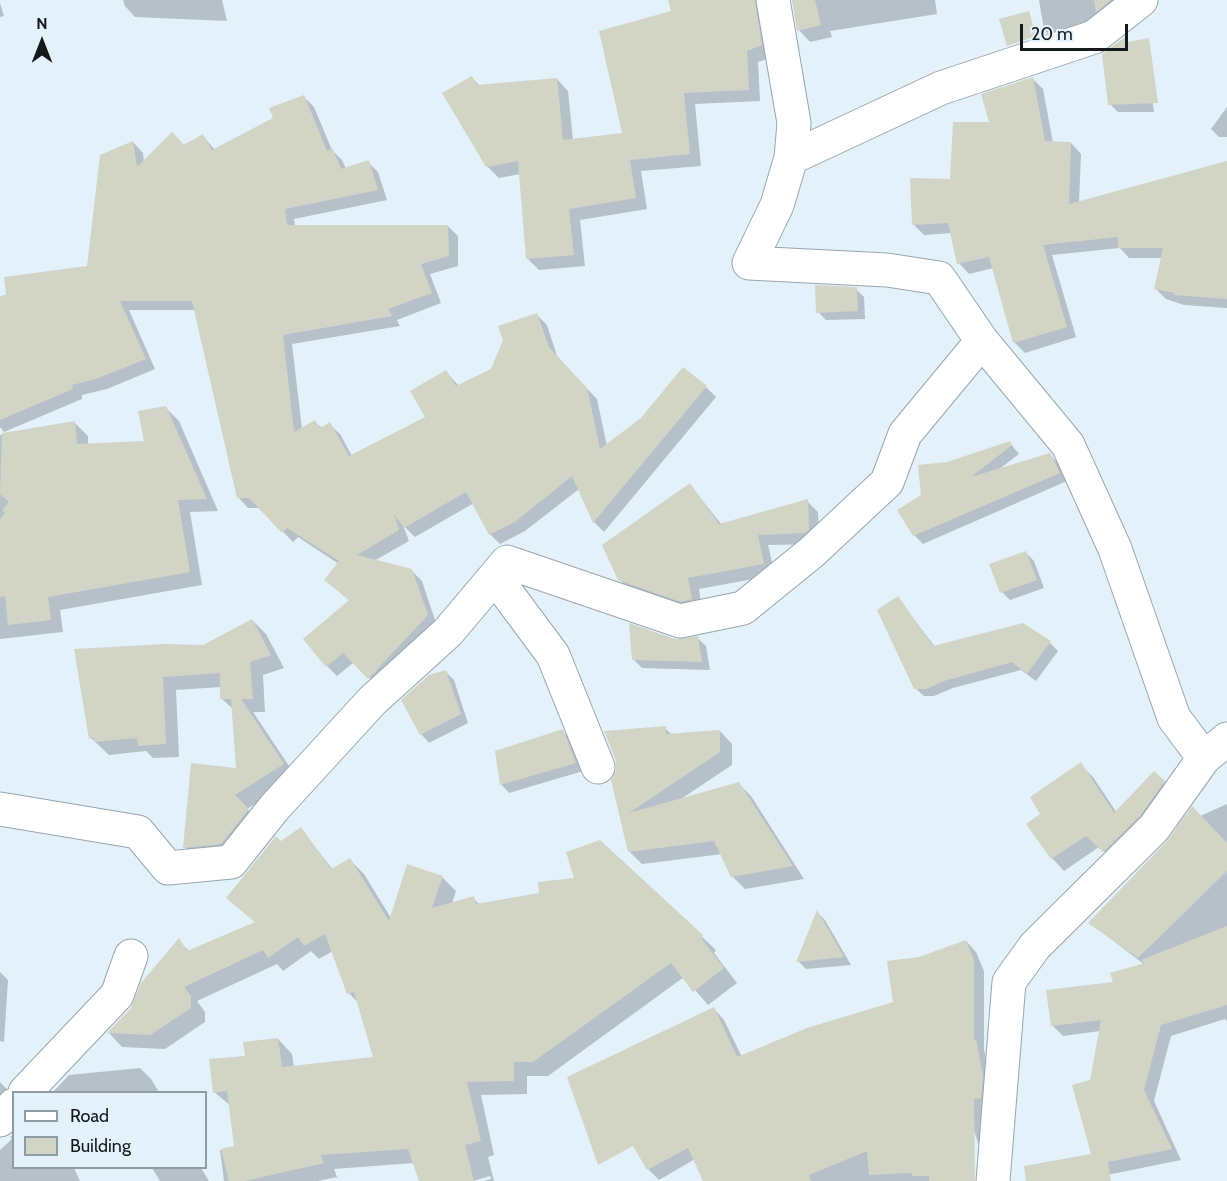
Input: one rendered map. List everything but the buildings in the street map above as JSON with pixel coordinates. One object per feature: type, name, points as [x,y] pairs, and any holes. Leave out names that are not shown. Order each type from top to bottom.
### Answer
[{"type":"street","points":[[773,0],[794,123],[791,158],[777,205],[749,264],[887,270],[939,278],[981,341],[1068,445],[1115,549],[1174,718],[1215,749],[1154,828],[1035,946],[1009,982],[993,1181]]},
{"type":"street","points":[[791,158],[941,88],[1094,37],[1141,0]]},
{"type":"street","points":[[0,809],[138,832],[168,868],[231,862],[274,808],[372,701],[448,632],[507,562],[680,621],[743,608],[812,552],[887,482],[905,434],[981,341]]},
{"type":"street","points":[[495,577],[553,655],[598,767]]},
{"type":"street","points":[[27,1091],[117,995],[131,956]]},
{"type":"street","points":[[0,1120],[12,1107]]}]
